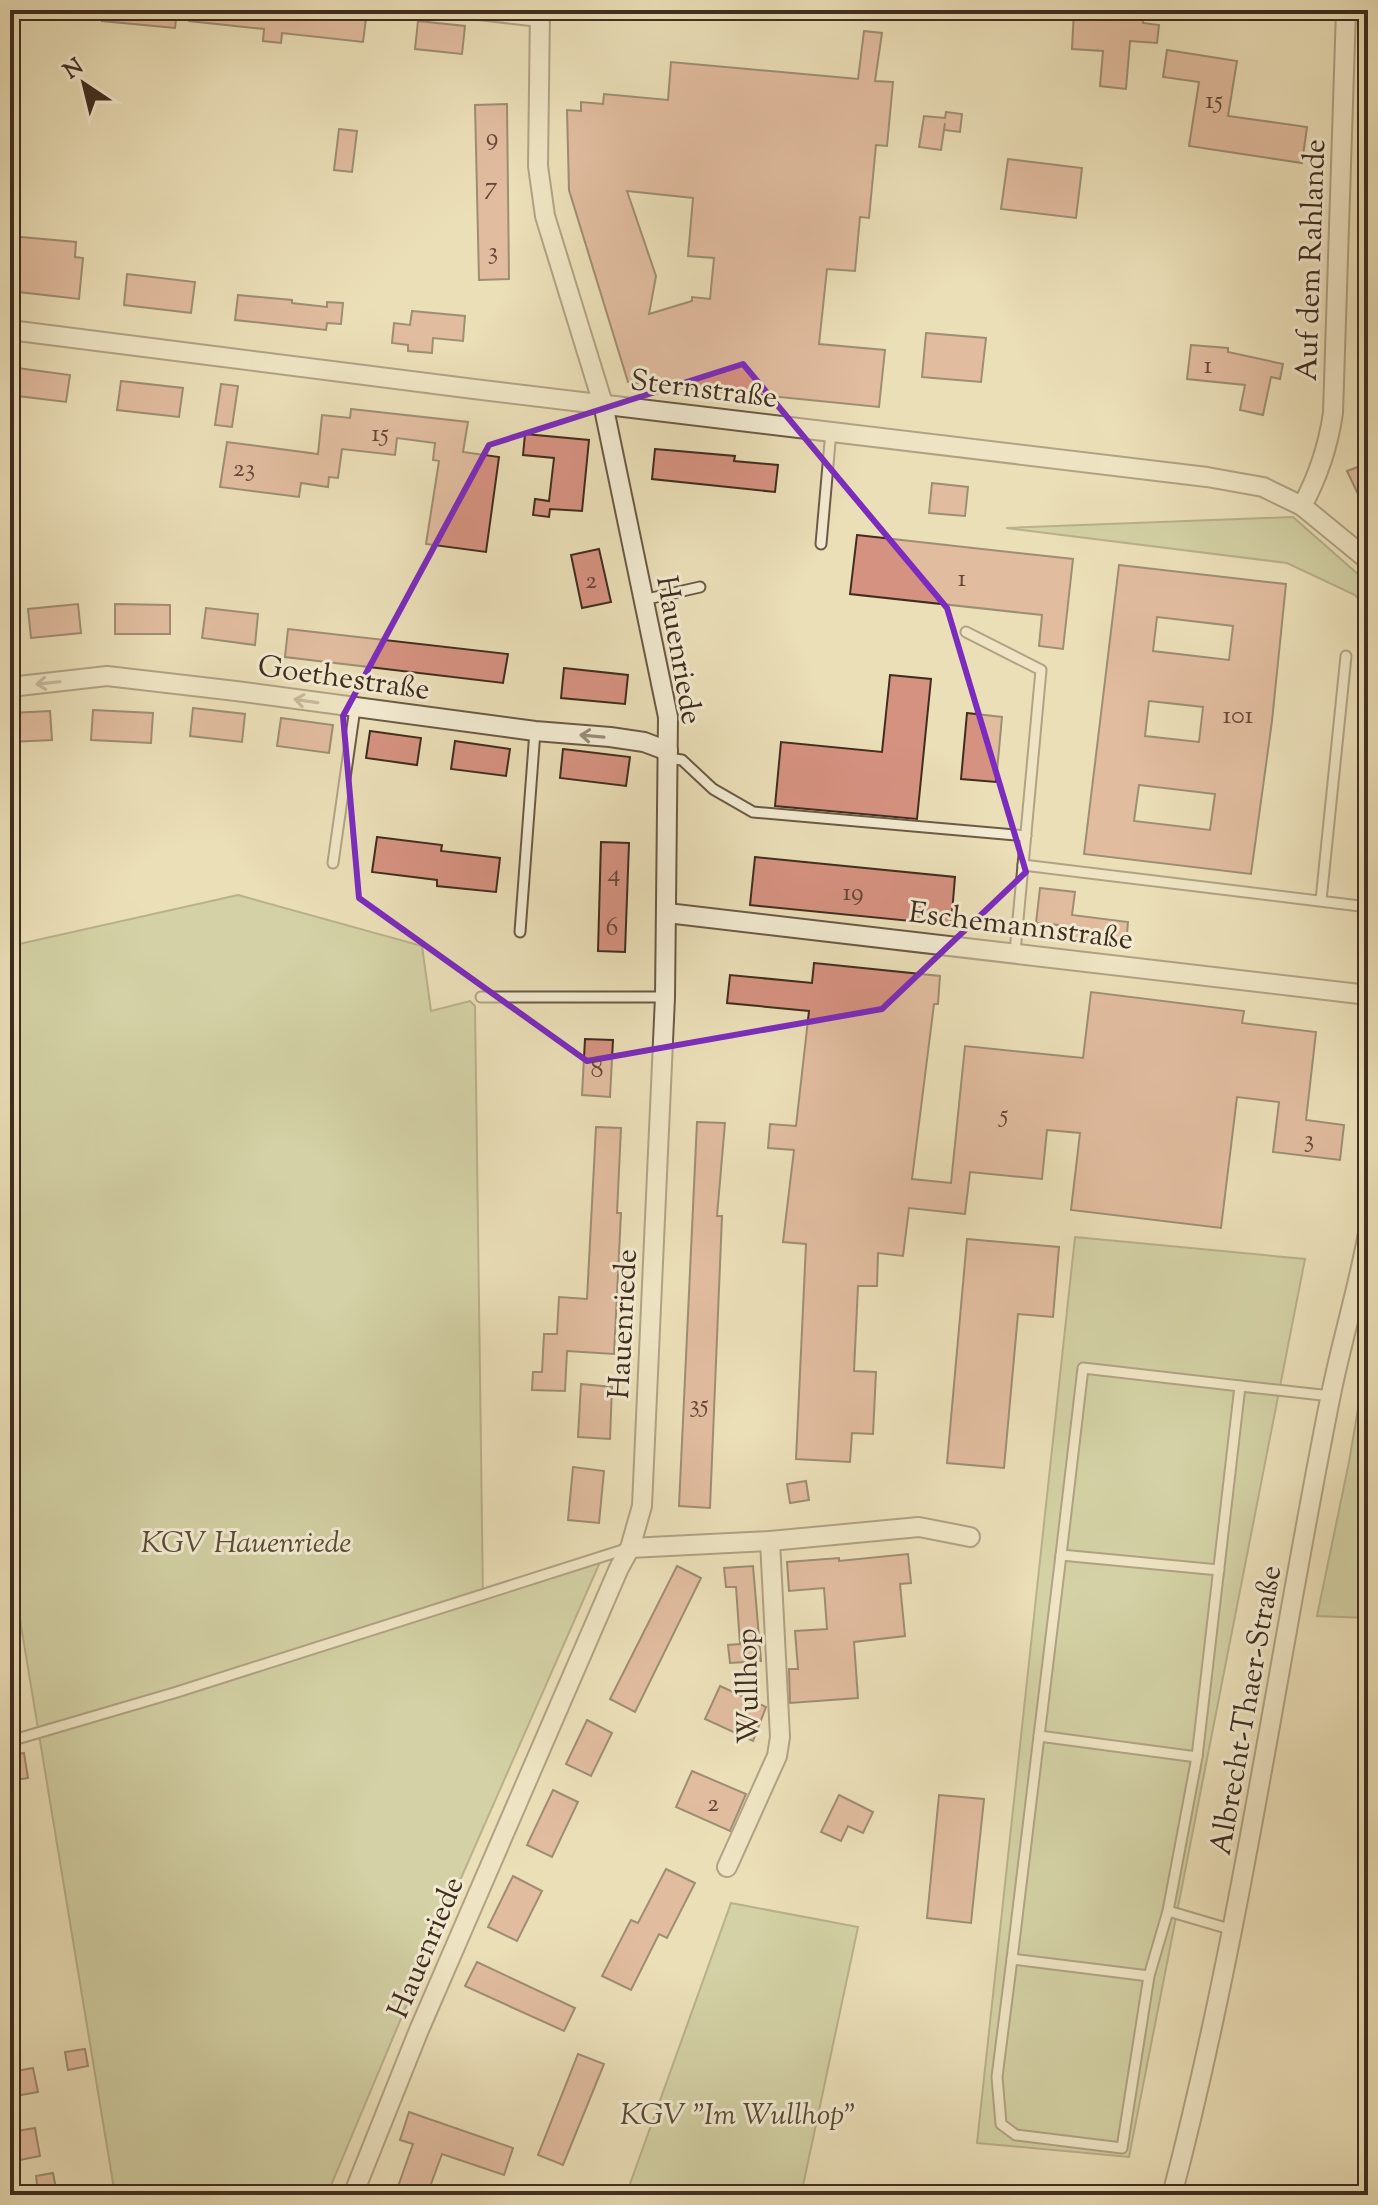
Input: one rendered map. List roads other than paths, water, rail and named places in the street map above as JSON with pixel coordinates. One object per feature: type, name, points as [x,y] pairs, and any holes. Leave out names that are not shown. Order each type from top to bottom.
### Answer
[{"type":"street","points":[[479,10],[540,13]]},
{"type":"street","name":"Auf dem Rahlande","points":[[1302,506],[1318,477],[1333,413],[1340,11]]},
{"type":"street","name":"Hauenriede","points":[[353,2195],[432,2001],[612,1582],[630,1548],[642,1506],[665,997],[668,717],[603,404],[545,216],[538,166],[540,13]]},
{"type":"street","name":"Sternstraße","points":[[10,330],[1207,477],[1263,487],[1302,506],[1368,560]]},
{"type":"street","name":"Goethestraße","points":[[10,687],[107,676],[644,742],[668,754]]},
{"type":"street","name":"Eschemannstraße","points":[[667,913],[1368,995]]},
{"type":"street","name":"Albrecht-Thaer-Straße","points":[[1172,2195],[1201,2083],[1233,1930],[1331,1396],[1368,1233]]},
{"type":"street","points":[[630,1548],[770,1541],[919,1527],[970,1537]]},
{"type":"street","name":"Wullhop","points":[[727,1867],[777,1756],[780,1737],[770,1541]]},
{"type":"lane","points":[[821,544],[831,431]]},
{"type":"lane","points":[[643,600],[700,587]]},
{"type":"lane","points":[[966,632],[1041,670],[1015,952]]},
{"type":"lane","points":[[1321,900],[1346,656]]},
{"type":"lane","points":[[333,863],[355,708]]},
{"type":"lane","points":[[520,932],[535,731]]},
{"type":"lane","points":[[668,754],[682,760],[713,789],[753,812],[1026,836]]},
{"type":"lane","points":[[1023,865],[1368,907]]},
{"type":"lane","points":[[481,997],[665,997]]},
{"type":"lane","points":[[1240,1386],[1197,1757],[1168,1911],[1149,1976],[1122,2148],[1016,2135],[1001,2124],[997,2077],[1083,1368],[1331,1396]]},
{"type":"lane","points":[[10,1741],[177,1692],[630,1548]]},
{"type":"lane","points":[[1061,1555],[1219,1570]]},
{"type":"lane","points":[[1039,1736],[1197,1757]]},
{"type":"lane","points":[[1168,1911],[1233,1930]]},
{"type":"lane","points":[[1012,1959],[1149,1976]]},
{"type":"park label","name":"KGV Hauenriede","points":[[246,1542]]},
{"type":"park label","name":"KGV \"Im Wullhop\"","points":[[738,2114]]}]
